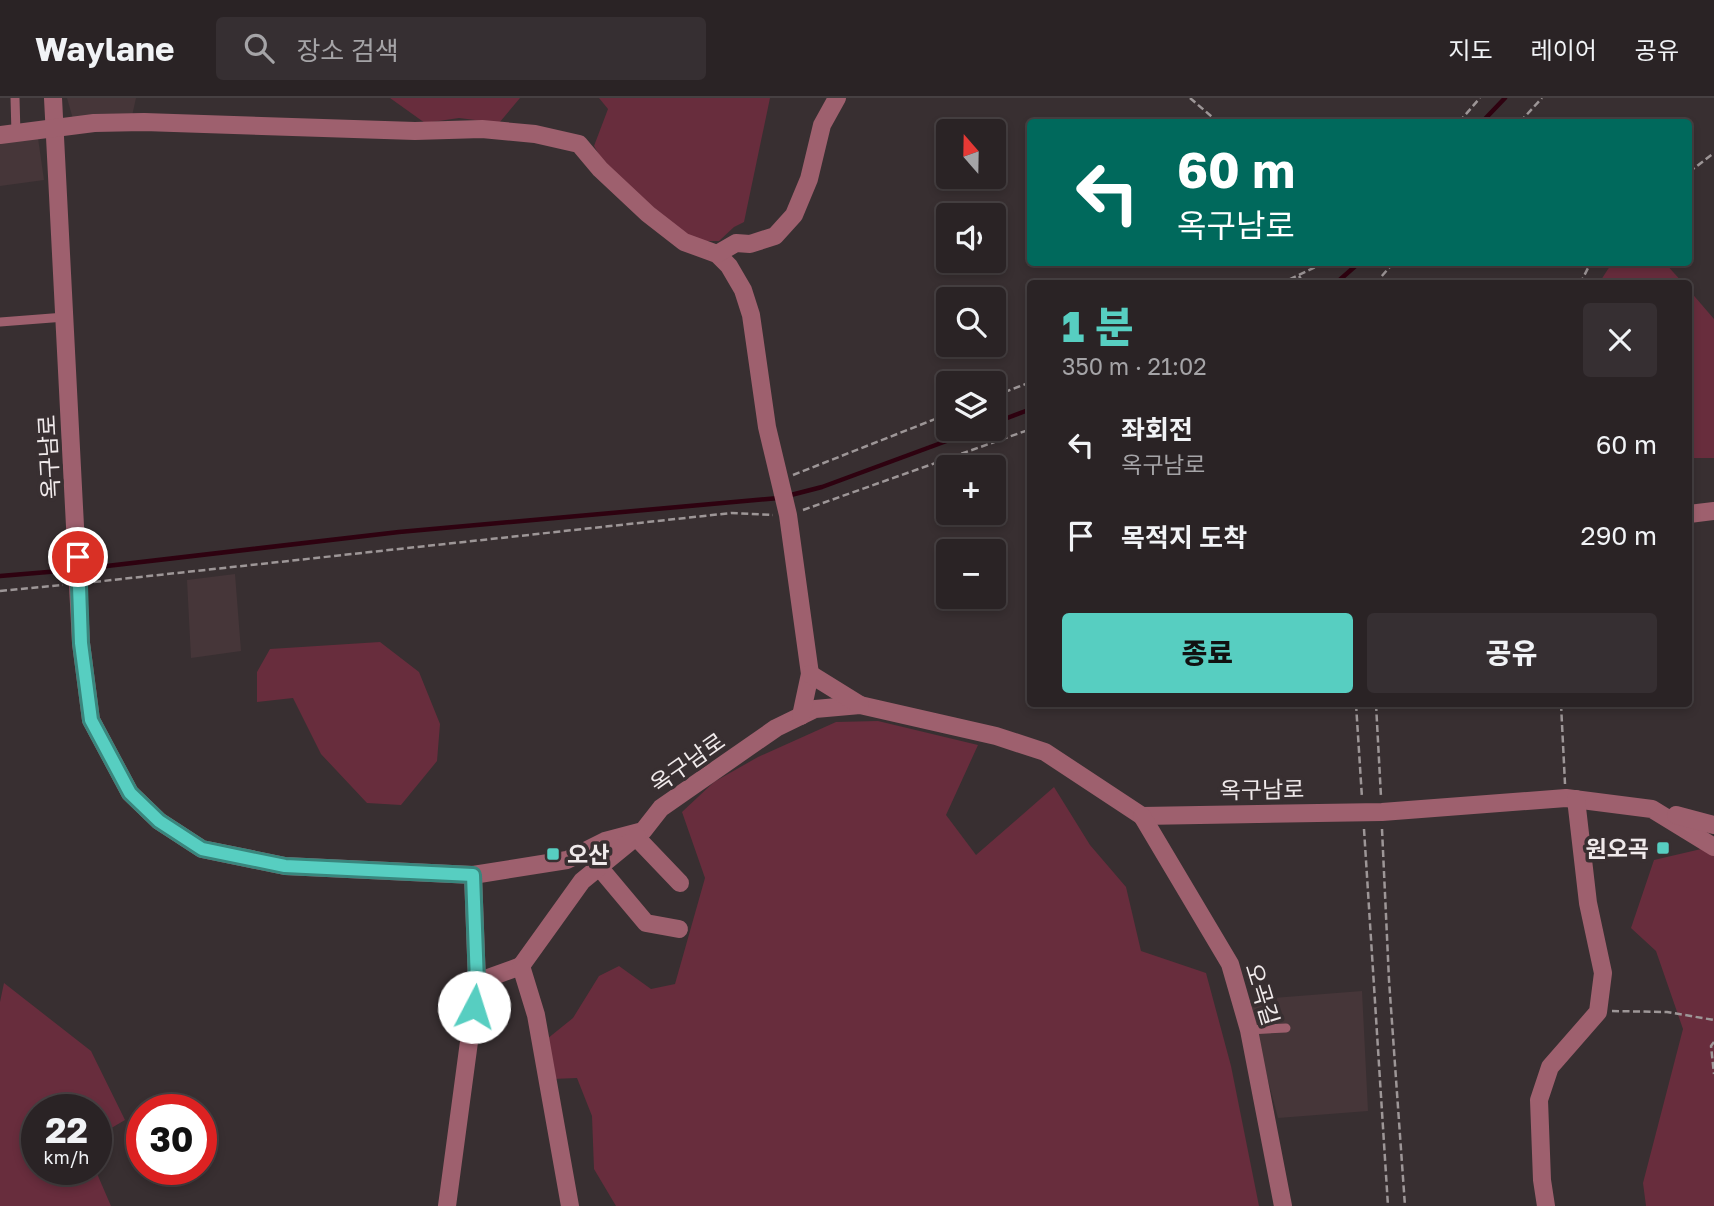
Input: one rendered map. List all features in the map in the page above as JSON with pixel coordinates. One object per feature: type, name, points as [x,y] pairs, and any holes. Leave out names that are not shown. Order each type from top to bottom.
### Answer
[{"type":"street","name":"옥구남로","points":[[53,98],[67,317],[81,643],[91,720],[130,793],[159,821],[202,849],[285,866],[473,875],[567,860],[605,842],[639,834],[661,808],[776,729],[815,709],[860,705],[996,736],[1045,752],[1142,816],[1382,812],[1571,799],[1652,809],[1707,840],[1714,847]]},
{"type":"street","points":[[718,254],[736,243],[750,244],[775,236],[794,215],[808,179],[822,125],[836,98]]},
{"type":"street","points":[[8,134],[93,123],[144,122],[238,127],[482,129],[535,134],[579,144],[600,169],[648,214],[684,242],[718,254],[729,266],[743,290]]},
{"type":"street","points":[[750,244],[737,258],[751,315],[767,427],[787,511],[810,674],[802,716]]},
{"type":"street","points":[[1692,514],[1714,511]]},
{"type":"street","points":[[810,674],[860,705]]},
{"type":"street","points":[[1546,1206],[1541,1169],[1539,1100],[1550,1067],[1598,1012],[1603,973],[1571,799]]},
{"type":"street","points":[[1652,809],[1714,825]]},
{"type":"street","name":"오곡길","points":[[1142,816],[1230,964],[1250,1030],[1283,1206]]},
{"type":"street","points":[[477,982],[521,966],[582,881],[639,834],[680,884]]},
{"type":"street","points":[[599,867],[646,923],[679,929]]},
{"type":"street","points":[[447,1206],[477,982],[473,875]]},
{"type":"street","points":[[521,966],[536,1015],[570,1206]]},
{"type":"lane","points":[[8,134],[15,98]]},
{"type":"lane","points":[[0,323],[67,317]]},
{"type":"lane","points":[[1250,1030],[1286,1028]]},
{"type":"path","points":[[1190,98],[1214,119]]},
{"type":"path","points":[[1462,119],[1480,98]]},
{"type":"path","points":[[1523,119],[1542,98]]},
{"type":"path","points":[[1692,170],[1714,153]]},
{"type":"path","points":[[1290,280],[1318,266]]},
{"type":"path","points":[[1378,280],[1391,266]]},
{"type":"path","points":[[1299,276],[1302,280]]},
{"type":"path","points":[[1006,391],[1027,384]]},
{"type":"path","points":[[780,484],[936,419]]},
{"type":"path","points":[[0,591],[78,580],[731,513],[787,511],[1027,430]]},
{"type":"path","points":[[1356,707],[1388,1206]]},
{"type":"path","points":[[1376,707],[1389,980],[1405,1206]]},
{"type":"path","points":[[1561,707],[1571,799]]},
{"type":"path","points":[[1598,1012],[1668,1012],[1714,1020]]},
{"type":"path","points":[[1714,1042],[1711,1046],[1714,1074]]},
{"type":"shaded area","points":[[67,98],[136,98],[132,116],[73,119]]},
{"type":"shaded area","points":[[390,98],[520,98],[499,123],[459,118],[425,123]]},
{"type":"shaded area","points":[[599,98],[770,98],[744,222],[719,241],[692,241],[605,165],[594,146],[608,109]]},
{"type":"shaded area","points":[[38,138],[44,180],[0,186],[0,142]]},
{"type":"shaded area","points":[[1610,266],[1668,266],[1680,280],[1601,280]]},
{"type":"shaded area","points":[[1692,293],[1714,319],[1714,458],[1692,458]]},
{"type":"shaded area","points":[[235,574],[241,651],[191,658],[187,580]]},
{"type":"shaded area","points":[[380,642],[419,672],[440,724],[437,761],[401,805],[367,803],[321,754],[293,698],[257,702],[257,672],[270,649]]},
{"type":"shaded area","points":[[878,721],[978,745],[946,815],[976,855],[1054,787],[1090,845],[1126,887],[1141,951],[1206,973],[1231,1066],[1259,1206],[616,1206],[594,1169],[592,1116],[577,1078],[552,1079],[547,1039],[573,1018],[599,976],[619,966],[651,989],[675,984],[705,878],[682,812],[714,782],[758,757],[836,722]]},
{"type":"shaded area","points":[[1714,846],[1714,1206],[1646,1206],[1643,1183],[1683,1029],[1656,951],[1631,928],[1654,860]]},
{"type":"shaded area","points":[[4,983],[91,1051],[125,1120],[112,1128],[112,1094],[21,1094],[21,1185],[102,1185],[111,1206],[0,1206],[0,1002]]},
{"type":"shaded area","points":[[1362,991],[1368,1111],[1278,1118],[1247,1000]]},
{"type":"waterway","points":[[1485,119],[1505,98]]},
{"type":"waterway","points":[[1340,280],[1355,266]]},
{"type":"waterway","points":[[1006,418],[1027,411]]},
{"type":"waterway","points":[[787,496],[822,487],[947,441]]},
{"type":"waterway","points":[[81,569],[399,532],[779,498]]},
{"type":"waterway","points":[[0,576],[72,570]]},
{"type":"place","name":"원오곡","points":[[1663,848]]},
{"type":"place","name":"오산","points":[[553,854]]},
{"type":"route","points":[[78,557],[81,643],[91,720],[130,793],[159,821],[202,849],[285,866],[473,875],[477,982],[474,1007]]}]
